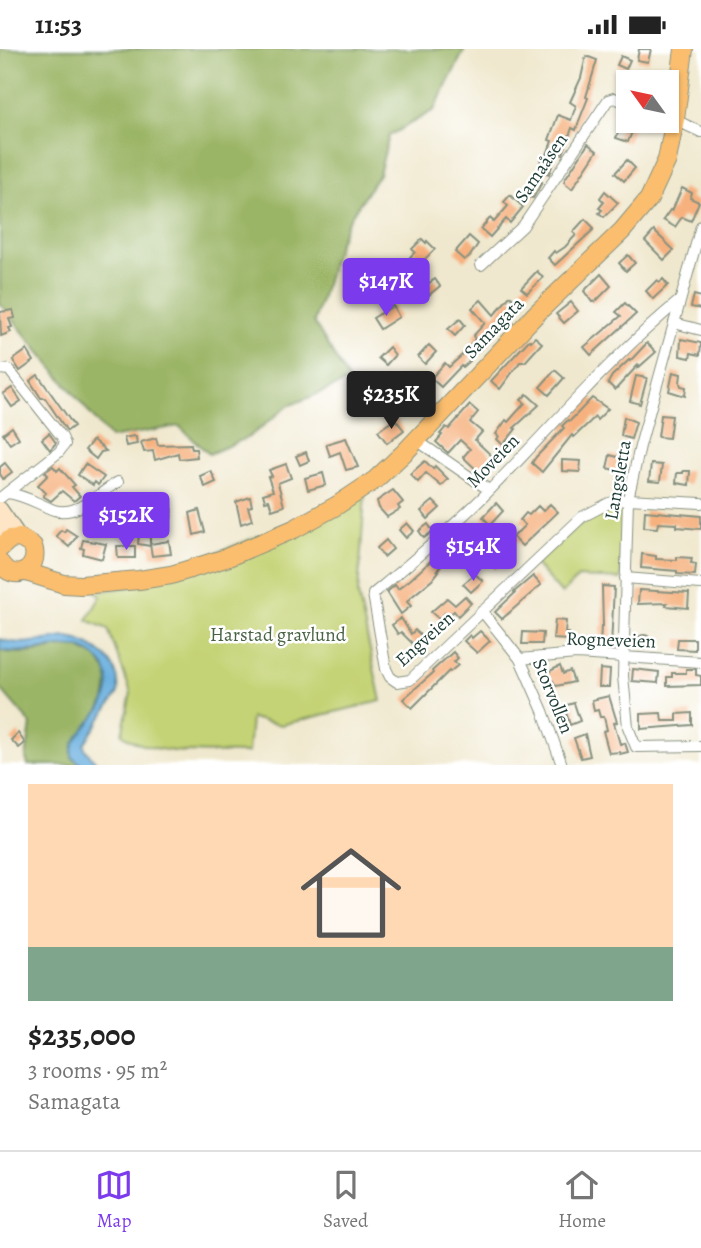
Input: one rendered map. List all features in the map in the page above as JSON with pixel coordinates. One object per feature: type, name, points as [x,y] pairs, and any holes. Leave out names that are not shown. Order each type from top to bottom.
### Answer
[{"type":"highway","name":"Samagata","points":[[679,76],[684,49]]},
{"type":"highway","name":"Samagata","points":[[26,572],[64,584],[156,578],[201,567],[294,529],[375,480],[536,314],[637,215],[660,179],[667,160],[670,133]]},
{"type":"highway","points":[[20,537],[33,546],[35,556],[31,568],[15,574],[9,572],[0,546],[10,539],[20,537]]},
{"type":"highway","name":"Samagata","points":[[35,556],[58,574],[107,582]]},
{"type":"main road","points":[[0,509],[20,537]]},
{"type":"street","name":"Samaåsen","points":[[481,265],[523,226],[608,100],[616,99]]},
{"type":"street","points":[[679,122],[701,132]]},
{"type":"street","name":"Langsletta","points":[[701,226],[628,499],[622,656],[628,727],[636,747],[701,746]]},
{"type":"street","name":"Moveien","points":[[384,659],[373,594],[444,535],[617,356],[680,300]]},
{"type":"street","points":[[674,323],[701,330]]},
{"type":"street","points":[[3,369],[62,437],[65,444],[59,452],[4,495]]},
{"type":"street","points":[[418,438],[489,491]]},
{"type":"street","points":[[4,495],[32,499],[55,510],[71,510],[82,506],[118,482]]},
{"type":"street","points":[[628,499],[701,503]]},
{"type":"street","name":"Engveien","points":[[384,659],[392,680],[410,680],[582,517],[609,503],[628,499]]},
{"type":"street","points":[[625,578],[701,584]]},
{"type":"street","name":"Storvollen","points":[[482,611],[520,659],[543,711],[562,765]]},
{"type":"street","name":"Rogneveien","points":[[520,659],[576,654],[701,662]]},
{"type":"green space","points":[[0,49],[465,49],[434,110],[389,136],[379,174],[348,221],[339,242],[314,322],[349,381],[288,406],[249,437],[209,454],[179,426],[110,438],[0,304]]},
{"type":"green space","name":"Harstad gravlund","points":[[365,494],[358,594],[381,701],[281,725],[251,718],[248,753],[165,750],[148,747],[122,734],[131,693],[108,629],[87,620],[101,596],[96,592],[129,587]]},
{"type":"green space","points":[[618,505],[623,512],[621,579],[578,577],[562,594],[535,564],[584,522]]},
{"type":"green space","points":[[59,647],[79,648],[97,658],[107,673],[105,700],[90,725],[74,743],[72,757],[82,765],[28,765],[26,758],[31,724],[0,688],[0,651],[30,652]]},
{"type":"water","points":[[65,637],[86,643],[104,655],[115,671],[118,682],[118,693],[84,744],[98,765],[82,765],[72,757],[72,748],[98,712],[108,691],[107,673],[100,661],[76,647],[21,652],[0,650],[0,639],[24,643]]},
{"type":"building","points":[[639,49],[651,49],[648,62],[637,60]]},
{"type":"building","points":[[586,56],[597,60],[586,97],[588,98],[576,130],[572,128],[563,154],[557,152],[549,174],[539,170],[541,159],[545,160],[558,115],[571,120],[576,106],[570,102],[581,78]]},
{"type":"building","points":[[621,56],[630,60],[626,69],[617,65]]},
{"type":"building","points":[[618,133],[631,133],[628,142],[616,138]]},
{"type":"building","points":[[588,144],[597,151],[572,189],[564,182],[565,179]]},
{"type":"building","points":[[627,160],[635,168],[624,181],[615,173]]},
{"type":"building","points":[[530,178],[542,182],[533,198],[525,196]]},
{"type":"building","points":[[682,188],[692,193],[690,198],[699,202],[691,221],[682,217],[675,227],[663,220],[670,210],[672,211]]},
{"type":"building","points":[[605,191],[618,203],[604,217],[599,213],[602,210],[599,208],[604,202],[600,198]]},
{"type":"building","points":[[510,195],[523,207],[510,223],[506,219],[490,237],[481,229],[490,218],[494,222],[508,206],[504,202]]},
{"type":"building","points":[[585,219],[593,230],[555,265],[548,258],[554,251],[556,253],[565,247],[576,235],[573,232]]},
{"type":"building","points":[[654,231],[674,250],[664,260],[645,241]]},
{"type":"building","points":[[469,236],[478,244],[464,260],[455,252]]},
{"type":"building","points":[[422,239],[435,249],[418,266],[410,257],[415,252],[412,249]]},
{"type":"building","points":[[628,255],[635,263],[626,271],[619,263]]},
{"type":"building","points":[[537,271],[543,278],[527,293],[521,288]]},
{"type":"building","points":[[601,274],[611,286],[592,302],[584,291]]},
{"type":"building","points":[[435,279],[440,286],[424,299],[417,291]]},
{"type":"building","points":[[663,279],[668,285],[653,299],[646,291],[657,280],[660,282]]},
{"type":"building","points":[[694,295],[701,297],[701,309],[691,307]]},
{"type":"building","points":[[510,296],[519,304],[488,335],[491,338],[468,359],[470,361],[461,366],[441,387],[431,378],[445,363],[449,367],[473,345],[473,336],[485,323],[472,308],[481,300],[494,315]]},
{"type":"building","points":[[571,302],[578,311],[564,323],[556,314]]},
{"type":"building","points":[[625,303],[636,314],[591,355],[584,347],[621,316],[616,312]]},
{"type":"building","points":[[393,306],[399,317],[380,329],[373,318]]},
{"type":"building","points":[[13,310],[15,318],[9,319],[11,332],[1,336],[0,312]]},
{"type":"building","points":[[460,319],[465,325],[455,336],[448,329]]},
{"type":"building","points":[[535,337],[542,343],[525,362],[520,362],[500,389],[491,381],[529,340]]},
{"type":"building","points":[[681,339],[701,343],[700,355],[691,353],[690,358],[680,356]]},
{"type":"building","points":[[647,343],[656,352],[638,368],[639,364],[615,390],[608,383],[612,376]]},
{"type":"building","points":[[429,345],[436,352],[425,364],[418,357]]},
{"type":"building","points":[[389,347],[395,355],[386,365],[378,358]]},
{"type":"building","points":[[27,350],[34,361],[20,371],[13,360]]},
{"type":"building","points":[[555,370],[564,378],[549,395],[540,387]]},
{"type":"building","points":[[673,372],[681,374],[681,386],[686,387],[685,396],[669,391]]},
{"type":"building","points":[[38,375],[74,426],[67,431],[30,381]]},
{"type":"building","points":[[636,376],[647,378],[640,404],[630,401]]},
{"type":"building","points":[[12,388],[21,401],[12,407],[3,394]]},
{"type":"building","points":[[527,394],[539,405],[514,428],[516,429],[503,445],[496,434],[506,420],[508,422],[525,403],[521,400]]},
{"type":"building","points":[[592,398],[608,409],[574,437],[572,435],[542,472],[532,463],[536,457],[564,428],[562,426]]},
{"type":"building","points":[[470,405],[478,412],[470,422],[482,432],[475,440],[494,458],[480,473],[463,457],[470,449],[460,440],[448,453],[436,442],[446,427],[449,429]]},
{"type":"building","points":[[661,415],[672,416],[669,438],[658,437]]},
{"type":"building","points":[[624,417],[636,422],[631,439],[621,436]]},
{"type":"building","points":[[395,419],[404,430],[387,443],[378,431]]},
{"type":"building","points":[[12,427],[19,438],[10,444],[3,434]]},
{"type":"building","points":[[49,433],[56,443],[50,450],[42,439]]},
{"type":"building","points":[[136,437],[137,444],[126,446],[124,438]]},
{"type":"building","points":[[156,438],[158,445],[191,444],[192,449],[196,449],[197,457],[179,459],[178,453],[155,460],[153,451],[144,452],[141,442]]},
{"type":"building","points":[[346,438],[358,467],[346,470],[340,452],[330,456],[326,444]]},
{"type":"building","points":[[93,440],[106,451],[101,452],[96,459],[85,450]]},
{"type":"building","points":[[306,452],[309,461],[300,465],[296,456]]},
{"type":"building","points":[[610,455],[625,459],[622,472],[607,468]]},
{"type":"building","points":[[562,460],[581,461],[580,472],[562,471]]},
{"type":"building","points":[[425,461],[433,469],[435,466],[448,479],[441,486],[426,473],[418,482],[410,474]]},
{"type":"building","points":[[5,463],[12,472],[3,479],[0,467]]},
{"type":"building","points":[[85,464],[104,477],[98,485],[95,482],[93,485],[78,475]]},
{"type":"building","points":[[286,464],[291,478],[278,483],[284,506],[272,510],[269,500],[265,501],[263,494],[273,491],[268,477],[272,476],[269,470]]},
{"type":"building","points":[[651,464],[662,465],[660,482],[649,481]]},
{"type":"building","points":[[53,466],[57,471],[60,468],[75,485],[72,487],[80,496],[74,501],[62,491],[51,501],[43,496],[46,493],[38,485],[48,475],[45,472]]},
{"type":"building","points":[[211,471],[216,482],[205,487],[200,476]]},
{"type":"building","points":[[690,471],[689,485],[676,483],[677,473]]},
{"type":"building","points":[[323,473],[326,485],[308,490],[305,478]]},
{"type":"building","points":[[393,490],[403,502],[398,506],[400,509],[387,517],[377,501]]},
{"type":"building","points":[[120,497],[148,501],[147,509],[143,509],[142,516],[115,510],[113,515],[109,513],[106,521],[93,516],[100,503],[105,505],[108,499],[119,504]]},
{"type":"building","points":[[250,497],[252,506],[248,507],[252,520],[241,524],[236,502]]},
{"type":"building","points":[[433,501],[440,508],[428,519],[421,511]]},
{"type":"building","points":[[496,503],[503,511],[490,525],[483,517]]},
{"type":"building","points":[[550,504],[558,512],[522,546],[513,537],[525,525],[520,520],[538,506],[543,511]]},
{"type":"building","points":[[162,508],[172,508],[171,519],[161,518]]},
{"type":"building","points":[[199,510],[205,532],[194,535],[190,513]]},
{"type":"building","points":[[645,511],[701,516],[701,529],[658,523],[657,528],[644,527]]},
{"type":"building","points":[[407,523],[414,531],[406,538],[399,530]]},
{"type":"building","points":[[428,524],[433,531],[424,538],[419,531]]},
{"type":"building","points":[[471,524],[478,531],[437,570],[439,571],[432,580],[410,598],[407,602],[411,606],[401,614],[387,592],[395,585],[398,589],[411,579]]},
{"type":"building","points":[[66,529],[77,536],[69,547],[56,536]]},
{"type":"building","points":[[139,535],[150,537],[150,546],[138,544]]},
{"type":"building","points":[[83,540],[106,544],[102,559],[83,554]]},
{"type":"building","points":[[386,540],[393,549],[384,557],[377,548]]},
{"type":"building","points":[[169,541],[171,554],[152,556],[150,544]]},
{"type":"building","points":[[117,546],[135,546],[135,558],[118,558]]},
{"type":"building","points":[[497,550],[506,560],[496,569],[486,558]]},
{"type":"building","points":[[642,554],[656,556],[656,559],[692,558],[691,563],[696,564],[695,575],[641,568]]},
{"type":"building","points":[[475,574],[483,581],[471,592],[463,584]]},
{"type":"building","points":[[533,576],[541,585],[502,619],[495,612]]},
{"type":"building","points":[[602,586],[614,587],[611,647],[600,646],[603,626]]},
{"type":"building","points":[[639,590],[689,593],[688,608],[666,606],[667,603],[638,604]]},
{"type":"building","points":[[465,596],[471,603],[458,616],[454,611],[448,616],[445,613],[439,619],[431,612],[447,598],[455,605]]},
{"type":"building","points":[[401,618],[411,634],[415,630],[424,638],[416,647],[401,632],[398,634],[392,625]]},
{"type":"building","points":[[555,620],[566,621],[565,633],[568,633],[568,640],[553,639]]},
{"type":"building","points":[[480,631],[490,641],[477,653],[464,641]]},
{"type":"building","points":[[523,632],[543,633],[542,644],[522,644]]},
{"type":"building","points":[[644,635],[649,637],[649,647],[644,649],[639,647],[637,642],[639,637]]},
{"type":"building","points":[[678,639],[695,639],[695,650],[677,649]]},
{"type":"building","points":[[453,652],[458,658],[454,662],[458,665],[412,708],[403,699]]},
{"type":"building","points":[[560,666],[563,674],[570,671],[574,682],[556,686],[553,681],[549,682],[546,673]]},
{"type":"building","points":[[600,669],[610,670],[609,687],[599,687]]},
{"type":"building","points":[[633,669],[659,672],[658,683],[632,681]]},
{"type":"building","points":[[686,669],[696,669],[696,675],[701,676],[701,685],[667,686],[667,677],[672,677],[672,673],[686,673]]},
{"type":"building","points":[[609,696],[620,744],[625,743],[628,752],[609,753],[603,731],[607,730],[604,717],[600,717],[598,710],[594,711],[592,700]]},
{"type":"building","points":[[574,703],[580,721],[570,725],[564,706]]},
{"type":"building","points":[[661,713],[662,721],[677,721],[677,714],[692,713],[692,725],[641,729],[641,714]]},
{"type":"building","points":[[18,733],[25,743],[19,748],[11,740]]},
{"type":"building","points":[[585,734],[590,756],[581,758],[574,738]]}]
